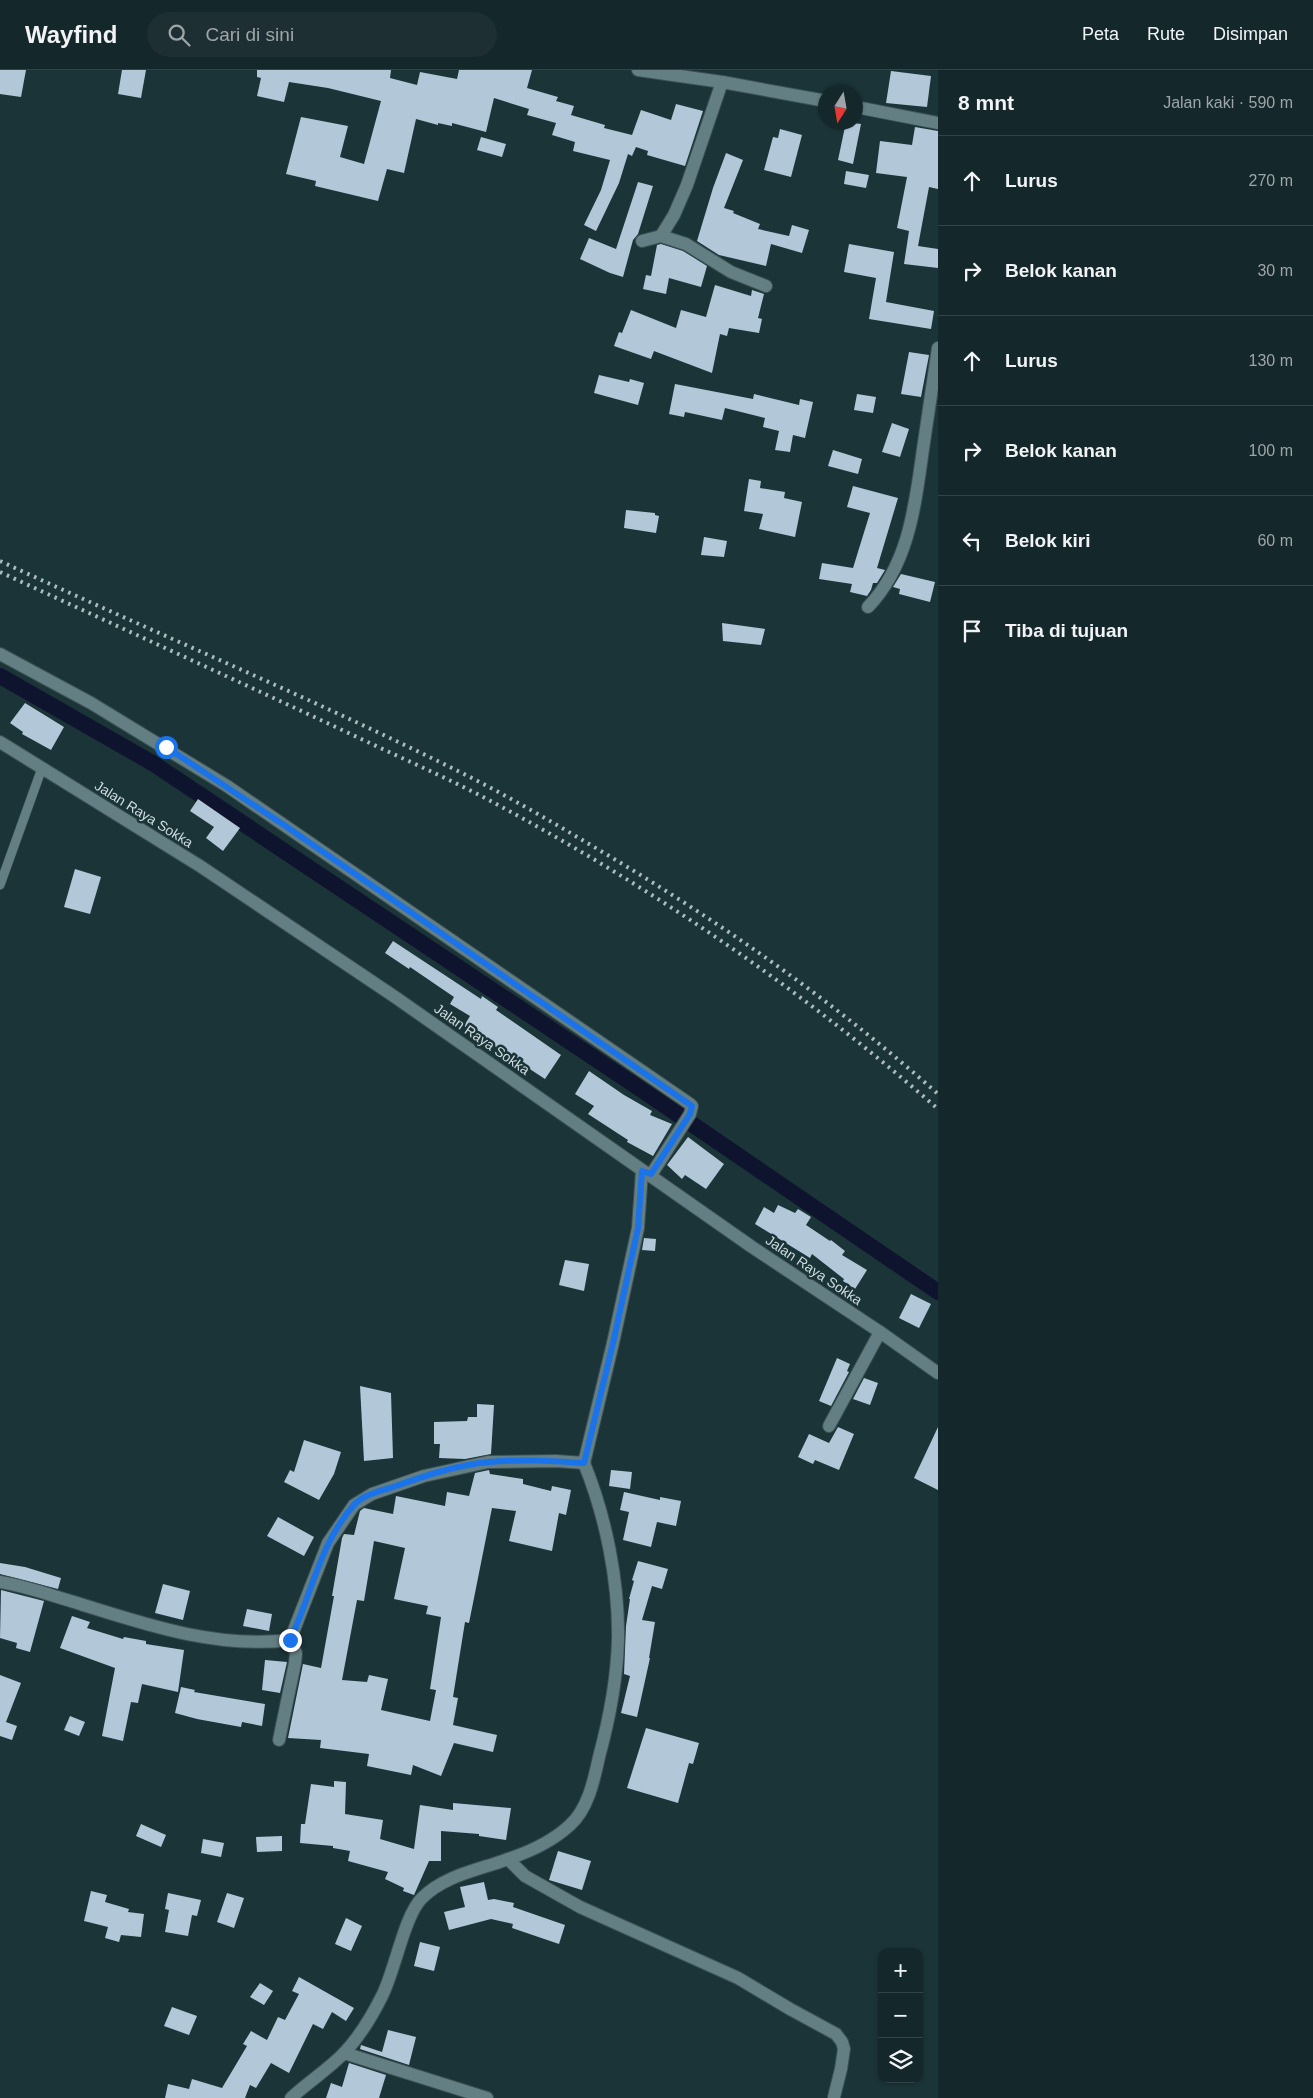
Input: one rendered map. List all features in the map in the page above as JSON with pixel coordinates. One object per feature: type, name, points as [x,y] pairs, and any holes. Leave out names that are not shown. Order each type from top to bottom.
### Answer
[{"type":"street","points":[[638,70],[722,82],[818,100]]},
{"type":"street","points":[[661,236],[674,215],[687,185],[722,82]]},
{"type":"street","points":[[863,107],[938,123]]},
{"type":"street","points":[[642,241],[661,236],[686,244],[731,272],[766,286]]},
{"type":"street","points":[[868,607],[887,584],[894,571],[911,527],[936,372],[938,348]]},
{"type":"street","points":[[0,654],[91,703],[227,786],[692,1106],[690,1114],[647,1173],[638,1228],[584,1463],[596,1493],[616,1587],[618,1642],[603,1742],[593,1782],[583,1808],[571,1825],[534,1849],[450,1879],[420,1899],[411,1917],[382,1996],[359,2036],[344,2053],[291,2098]]},
{"type":"street","name":"Jalan Raya Sokka","points":[[0,742],[208,871],[395,997],[752,1247],[938,1373]]},
{"type":"street","points":[[829,1426],[880,1332]]},
{"type":"street","points":[[279,1740],[295,1663],[296,1653],[290,1640],[328,1544],[354,1504],[372,1494],[424,1476],[488,1462],[556,1461],[584,1463]]},
{"type":"street","points":[[0,1582],[33,1590],[156,1628],[200,1638],[262,1642],[290,1640]]},
{"type":"street","points":[[508,1859],[525,1876],[580,1907],[738,1978],[836,2034],[842,2042],[844,2049],[834,2097]]},
{"type":"street","points":[[344,2053],[487,2098]]},
{"type":"lane","points":[[0,885],[42,768]]},
{"type":"building","points":[[0,70],[26,70],[21,97],[0,94]]},
{"type":"building","points":[[122,70],[146,70],[141,98],[118,94]]},
{"type":"building","points":[[257,70],[391,70],[390,78],[417,85],[420,72],[457,79],[459,70],[532,70],[527,88],[558,97],[556,101],[574,106],[571,115],[605,125],[604,128],[632,135],[641,110],[671,120],[676,104],[703,111],[685,166],[647,155],[648,151],[636,147],[632,156],[628,154],[619,183],[596,231],[584,225],[601,190],[610,160],[573,151],[575,142],[552,135],[556,123],[527,115],[529,109],[494,98],[486,132],[452,123],[452,126],[438,123],[438,125],[416,119],[404,173],[387,169],[378,201],[315,186],[316,181],[286,174],[301,117],[348,126],[340,157],[364,164],[381,101],[328,88],[289,82],[284,102],[257,96],[261,78],[257,77]]},
{"type":"building","points":[[891,71],[931,76],[927,107],[886,103]]},
{"type":"building","points":[[915,127],[938,131],[938,189],[929,187],[918,246],[938,249],[938,268],[904,264],[909,231],[897,228],[907,177],[876,173],[880,141],[912,145]]},
{"type":"building","points":[[780,129],[802,135],[791,177],[764,170],[773,137],[778,138]]},
{"type":"building","points":[[844,130],[860,130],[853,164],[838,160]]},
{"type":"building","points":[[481,137],[506,144],[502,157],[477,150]]},
{"type":"building","points":[[726,153],[743,160],[724,208],[760,224],[758,229],[789,236],[792,225],[809,230],[802,253],[771,244],[766,266],[719,255],[697,241]]},
{"type":"building","points":[[846,171],[869,175],[866,188],[844,184]]},
{"type":"building","points":[[638,182],[653,186],[638,234],[633,240],[623,277],[580,259],[589,238],[616,249]]},
{"type":"building","points":[[661,244],[683,251],[707,266],[701,287],[669,278],[666,294],[643,289],[646,275],[651,276],[657,245]]},
{"type":"building","points":[[849,244],[894,252],[886,302],[934,311],[931,329],[869,319],[876,278],[844,272]]},
{"type":"building","points":[[715,285],[751,296],[752,290],[764,294],[758,318],[762,319],[759,333],[729,328],[727,336],[720,334],[712,373],[654,351],[651,359],[614,346],[619,332],[622,333],[631,310],[676,328],[681,310],[706,317]]},
{"type":"building","points":[[909,352],[929,355],[921,397],[901,394]]},
{"type":"building","points":[[599,375],[629,382],[630,379],[644,383],[638,405],[594,393]]},
{"type":"building","points":[[675,384],[753,399],[754,394],[799,405],[800,399],[813,402],[805,438],[793,435],[790,452],[775,450],[779,431],[763,427],[765,418],[725,408],[722,420],[685,412],[684,417],[669,414]]},
{"type":"building","points":[[857,394],[876,397],[873,413],[854,410]]},
{"type":"building","points":[[892,423],[909,429],[900,457],[882,452]]},
{"type":"building","points":[[833,450],[862,459],[858,474],[828,466]]},
{"type":"building","points":[[749,479],[761,481],[760,488],[785,492],[784,498],[802,502],[795,537],[759,529],[763,514],[744,511]]},
{"type":"building","points":[[853,486],[898,498],[877,568],[885,570],[877,583],[873,583],[867,596],[850,592],[852,584],[819,579],[822,563],[853,568],[870,513],[847,507]]},
{"type":"building","points":[[626,510],[655,513],[655,515],[659,516],[656,533],[624,528]]},
{"type":"building","points":[[704,537],[727,541],[724,557],[701,555]]},
{"type":"building","points":[[901,574],[935,582],[930,602],[899,594],[900,589],[893,587]]},
{"type":"building","points":[[722,623],[765,629],[761,645],[723,641]]},
{"type":"building","points":[[25,703],[64,727],[51,750],[22,734],[23,732],[10,723]]},
{"type":"building","points":[[198,799],[240,828],[223,851],[206,838],[214,827],[190,811]]},
{"type":"building","points":[[75,869],[101,877],[90,914],[64,907]]},
{"type":"building","points":[[393,941],[481,999],[482,996],[498,1007],[496,1010],[561,1055],[545,1079],[464,1026],[470,1016],[450,1004],[454,997],[410,967],[409,969],[385,953]]},
{"type":"building","points":[[589,1071],[624,1095],[652,1111],[650,1115],[672,1124],[653,1156],[627,1142],[628,1140],[588,1114],[594,1106],[575,1094]]},
{"type":"building","points":[[688,1137],[724,1164],[706,1189],[685,1175],[682,1179],[667,1165]]},
{"type":"building","points":[[778,1205],[795,1213],[798,1209],[811,1217],[806,1225],[845,1251],[842,1255],[867,1270],[855,1289],[812,1254],[810,1258],[755,1224],[764,1207],[774,1213]]},
{"type":"building","points":[[644,1238],[656,1239],[655,1251],[642,1250]]},
{"type":"building","points":[[565,1260],[589,1264],[584,1291],[559,1285]]},
{"type":"building","points":[[911,1294],[931,1304],[919,1328],[899,1318]]},
{"type":"building","points":[[837,1358],[850,1364],[847,1371],[849,1372],[831,1406],[819,1401]]},
{"type":"building","points":[[864,1378],[878,1383],[870,1405],[853,1399]]},
{"type":"building","points":[[360,1386],[391,1393],[393,1458],[364,1461]]},
{"type":"building","points":[[477,1404],[494,1405],[491,1454],[465,1459],[439,1458],[440,1444],[434,1444],[434,1422],[467,1421],[468,1417],[477,1417]]},
{"type":"building","points":[[838,1427],[854,1434],[839,1470],[815,1460],[813,1464],[798,1457],[809,1434],[829,1443]]},
{"type":"building","points":[[938,1427],[938,1490],[914,1478]]},
{"type":"building","points":[[304,1440],[341,1452],[334,1474],[319,1500],[284,1482],[290,1470],[294,1472]]},
{"type":"building","points":[[489,1470],[490,1474],[523,1479],[523,1484],[551,1491],[552,1486],[571,1490],[566,1515],[559,1513],[552,1551],[509,1541],[516,1511],[492,1508],[469,1623],[465,1622],[453,1697],[458,1698],[453,1725],[497,1735],[493,1752],[454,1743],[441,1776],[413,1765],[411,1775],[367,1766],[369,1754],[320,1748],[321,1740],[288,1738],[303,1664],[321,1668],[342,1538],[344,1534],[354,1535],[360,1511],[364,1508],[393,1514],[396,1496],[445,1506],[447,1492],[469,1496],[475,1473]],"holes":[[[374,1541],[405,1548],[394,1599],[428,1606],[426,1614],[441,1617],[430,1689],[436,1690],[430,1721],[381,1710],[388,1679],[369,1675],[367,1682],[342,1680],[357,1600],[364,1601]]]},
{"type":"building","points":[[611,1470],[632,1472],[630,1489],[609,1486]]},
{"type":"building","points":[[624,1492],[660,1500],[660,1497],[681,1501],[676,1526],[657,1522],[651,1547],[623,1540],[629,1512],[620,1510]]},
{"type":"building","points":[[278,1517],[314,1537],[304,1556],[267,1536]]},
{"type":"building","points":[[638,1561],[668,1569],[662,1589],[652,1586],[642,1620],[655,1622],[650,1658],[637,1717],[621,1713],[630,1676],[624,1674],[626,1626],[629,1599],[634,1581],[632,1580]]},
{"type":"building","points":[[0,1563],[25,1567],[61,1578],[58,1589],[0,1574]]},
{"type":"building","points":[[163,1584],[190,1591],[183,1620],[155,1613]]},
{"type":"building","points":[[1,1590],[44,1601],[30,1652],[16,1648],[17,1643],[0,1638]]},
{"type":"building","points":[[247,1609],[272,1614],[269,1631],[243,1626]]},
{"type":"building","points":[[72,1616],[90,1622],[87,1628],[123,1639],[124,1637],[146,1641],[146,1644],[184,1650],[178,1692],[142,1684],[138,1703],[131,1702],[123,1741],[102,1736],[115,1668],[60,1648]]},
{"type":"building","points":[[265,1660],[287,1662],[280,1693],[262,1690]]},
{"type":"building","points":[[0,1675],[21,1683],[6,1722],[17,1726],[12,1740],[0,1736]]},
{"type":"building","points":[[181,1687],[195,1690],[194,1692],[265,1704],[262,1726],[242,1722],[241,1727],[175,1713]]},
{"type":"building","points":[[70,1716],[85,1722],[79,1736],[64,1730]]},
{"type":"building","points":[[646,1728],[699,1743],[693,1764],[689,1763],[678,1803],[627,1788]]},
{"type":"building","points":[[334,1781],[346,1782],[345,1814],[383,1820],[380,1839],[414,1849],[420,1805],[453,1810],[453,1803],[511,1808],[506,1840],[479,1836],[479,1834],[441,1831],[441,1861],[429,1861],[414,1895],[403,1891],[404,1888],[385,1879],[388,1872],[348,1861],[350,1851],[333,1848],[333,1846],[300,1843],[301,1824],[305,1824],[311,1784],[334,1787]]},
{"type":"building","points":[[141,1824],[166,1835],[161,1847],[136,1836]]},
{"type":"building","points":[[282,1836],[282,1851],[257,1852],[256,1837]]},
{"type":"building","points":[[203,1839],[224,1843],[221,1857],[201,1853]]},
{"type":"building","points":[[558,1851],[591,1861],[582,1890],[549,1880]]},
{"type":"building","points":[[484,1882],[488,1900],[494,1899],[514,1903],[513,1907],[565,1925],[559,1944],[512,1928],[513,1924],[491,1919],[449,1930],[444,1912],[465,1907],[460,1887]]},
{"type":"building","points":[[91,1891],[107,1895],[105,1902],[129,1909],[128,1912],[144,1914],[141,1937],[121,1935],[119,1942],[105,1938],[108,1927],[84,1921]]},
{"type":"building","points":[[168,1893],[201,1900],[197,1916],[192,1915],[188,1936],[165,1932],[169,1910],[165,1909]]},
{"type":"building","points":[[227,1893],[244,1898],[234,1928],[217,1922]]},
{"type":"building","points":[[346,1918],[362,1926],[351,1951],[335,1944]]},
{"type":"building","points":[[420,1942],[440,1947],[434,1971],[414,1966]]},
{"type":"building","points":[[299,1977],[354,2008],[346,2021],[332,2012],[323,2029],[313,2024],[289,2073],[271,2063],[256,2088],[250,2085],[245,2098],[165,2098],[168,2084],[189,2089],[192,2079],[222,2088],[247,2046],[243,2044],[251,2031],[267,2040],[278,2017],[285,2020],[299,1994],[292,1991]]},
{"type":"building","points":[[260,1983],[273,1991],[264,2005],[250,1997]]},
{"type":"building","points":[[172,2007],[197,2016],[189,2035],[164,2026]]},
{"type":"building","points":[[388,2030],[416,2037],[409,2065],[360,2049],[361,2045],[382,2052]]},
{"type":"building","points":[[349,2063],[386,2075],[379,2098],[326,2098],[331,2083],[342,2087]]},
{"type":"waterway","points":[[0,676],[154,764],[645,1092],[938,1292]]},
{"type":"railway","points":[[0,561],[346,717],[460,772],[525,807],[681,900],[769,960],[855,1025],[938,1094]]},
{"type":"railway","points":[[0,572],[437,774],[545,831],[663,902],[777,980],[886,1064],[938,1109]]},
{"type":"route","points":[[166,747],[227,786],[692,1106],[690,1114],[651,1174],[642,1171],[638,1228],[628,1279],[584,1463],[556,1461],[488,1462],[424,1476],[372,1494],[354,1504],[328,1544],[290,1640]]}]
